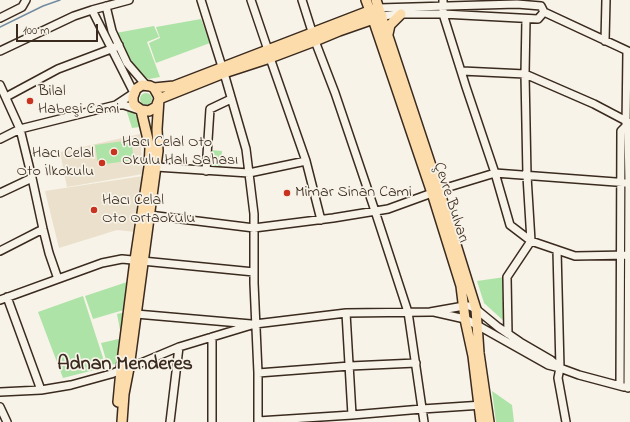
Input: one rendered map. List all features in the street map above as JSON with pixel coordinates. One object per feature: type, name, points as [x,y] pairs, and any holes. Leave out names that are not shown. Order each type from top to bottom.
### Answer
[{"type":"main road","name":"Çevre Bulvarı","points":[[366,0],[376,11],[388,34],[436,191],[461,286],[465,319],[483,405],[489,422]]},
{"type":"main road","points":[[223,70],[159,100],[156,107],[152,110],[141,110],[134,105],[134,93],[139,87],[174,86],[314,37],[338,31],[376,11]]},
{"type":"main road","name":"Çevre Bulvarı","points":[[376,11],[476,309],[483,405],[481,422]]},
{"type":"main road","points":[[388,34],[390,25],[401,14]]},
{"type":"main road","points":[[116,422],[136,314],[139,261],[149,215],[158,151],[157,128],[159,100],[158,95],[150,86]]},
{"type":"main road","points":[[122,422],[125,369],[149,167],[150,148],[141,110]]},
{"type":"street","points":[[0,18],[22,7],[26,0]]},
{"type":"street","points":[[0,51],[74,16],[129,0]]},
{"type":"street","points":[[201,0],[246,149],[254,214],[258,421],[340,419],[352,415],[422,408],[483,405]]},
{"type":"street","points":[[251,0],[306,161],[321,220]]},
{"type":"street","points":[[302,0],[335,93],[408,312],[424,422]]},
{"type":"street","points":[[605,41],[606,0]]},
{"type":"street","points":[[443,3],[443,14],[495,173],[510,225],[530,241],[575,256],[629,255]]},
{"type":"street","points":[[376,11],[443,3],[517,4],[542,6],[605,41],[629,52],[627,124],[629,183],[629,389],[548,365],[477,324],[465,319],[430,312]]},
{"type":"street","points":[[106,6],[112,31],[127,63],[150,86]]},
{"type":"street","points":[[376,11],[401,14],[443,14],[538,19],[542,6]]},
{"type":"street","points":[[92,10],[134,93],[116,105]]},
{"type":"street","points":[[508,334],[507,277],[530,241],[525,74],[526,18]]},
{"type":"street","points":[[6,97],[58,69],[119,45]]},
{"type":"street","points":[[462,71],[525,74],[594,104],[627,124]]},
{"type":"street","points":[[0,85],[20,129],[49,253],[58,279]]},
{"type":"street","points":[[206,171],[210,109],[231,99]]},
{"type":"street","points":[[0,138],[20,129],[116,105],[124,105],[141,110]]},
{"type":"street","points":[[620,386],[621,131],[627,124]]},
{"type":"street","points":[[156,167],[249,174],[306,161]]},
{"type":"street","points":[[149,215],[254,228],[321,220],[388,209],[436,191],[495,173],[629,183]]},
{"type":"street","points":[[0,193],[32,178]]},
{"type":"street","points":[[0,251],[43,229]]},
{"type":"street","points":[[557,250],[560,368],[558,378],[566,422]]},
{"type":"street","points":[[41,390],[3,298],[102,263],[122,259],[254,272]]},
{"type":"street","points":[[0,392],[41,390],[71,385],[111,374],[179,347],[255,324],[346,313],[430,312],[464,306],[470,306],[476,309],[498,327],[551,360],[560,368]]},
{"type":"street","points":[[346,313],[352,415]]},
{"type":"street","points":[[136,314],[255,324]]},
{"type":"street","points":[[212,337],[212,422]]},
{"type":"street","points":[[170,422],[179,347]]},
{"type":"street","points":[[258,373],[416,363]]},
{"type":"street","points":[[0,407],[8,422]]},
{"type":"shaded area","name":"Hacı Celal Oto İlkokulu","points":[[140,134],[143,174],[67,187],[60,152]]},
{"type":"shaded area","name":"Hacı Celal Oto Ortaokulu","points":[[143,176],[135,232],[117,230],[59,248],[45,191]]},
{"type":"green space","points":[[201,19],[210,43],[156,63],[149,43],[160,38],[156,27]]},
{"type":"green space","points":[[154,26],[159,37],[147,42],[160,77],[149,79],[139,75],[129,63],[116,33]]},
{"type":"green space","points":[[144,93],[148,93],[152,99],[148,105],[144,105],[140,101],[140,97]]},
{"type":"green space","points":[[126,109],[134,113],[138,119],[140,127],[132,128]]},
{"type":"green space","name":"Hacı Celal Oto Okulu Halı Sahası","points":[[131,140],[134,160],[98,165],[95,145]]},
{"type":"green space","points":[[210,150],[222,151],[221,169],[208,168]]},
{"type":"green space","points":[[505,277],[506,323],[484,303],[477,281]]},
{"type":"green space","points":[[130,281],[127,309],[93,319],[85,296]]},
{"type":"green space","points":[[83,296],[106,367],[63,378],[38,312]]},
{"type":"green space","points":[[126,312],[121,335],[117,314]]},
{"type":"green space","points":[[123,338],[119,363],[108,366],[101,343]]},
{"type":"green space","points":[[492,391],[512,405],[514,422],[496,422]]},
{"type":"waterway","points":[[0,27],[43,6],[60,0]]},
{"type":"place","name":"Bilal Habeşi Cami","points":[[30,101]]},
{"type":"place","name":"Hacı Celal Oto Okulu Halı Sahası","points":[[114,152]]},
{"type":"place","name":"Hacı Celal Oto İlkokulu","points":[[102,163]]},
{"type":"place","name":"Mimar Sinan Cami","points":[[287,193]]},
{"type":"place","name":"Hacı Celal Oto Ortaokulu","points":[[94,210]]},
{"type":"district","name":"Adnan Menderes","points":[[125,366]]}]
